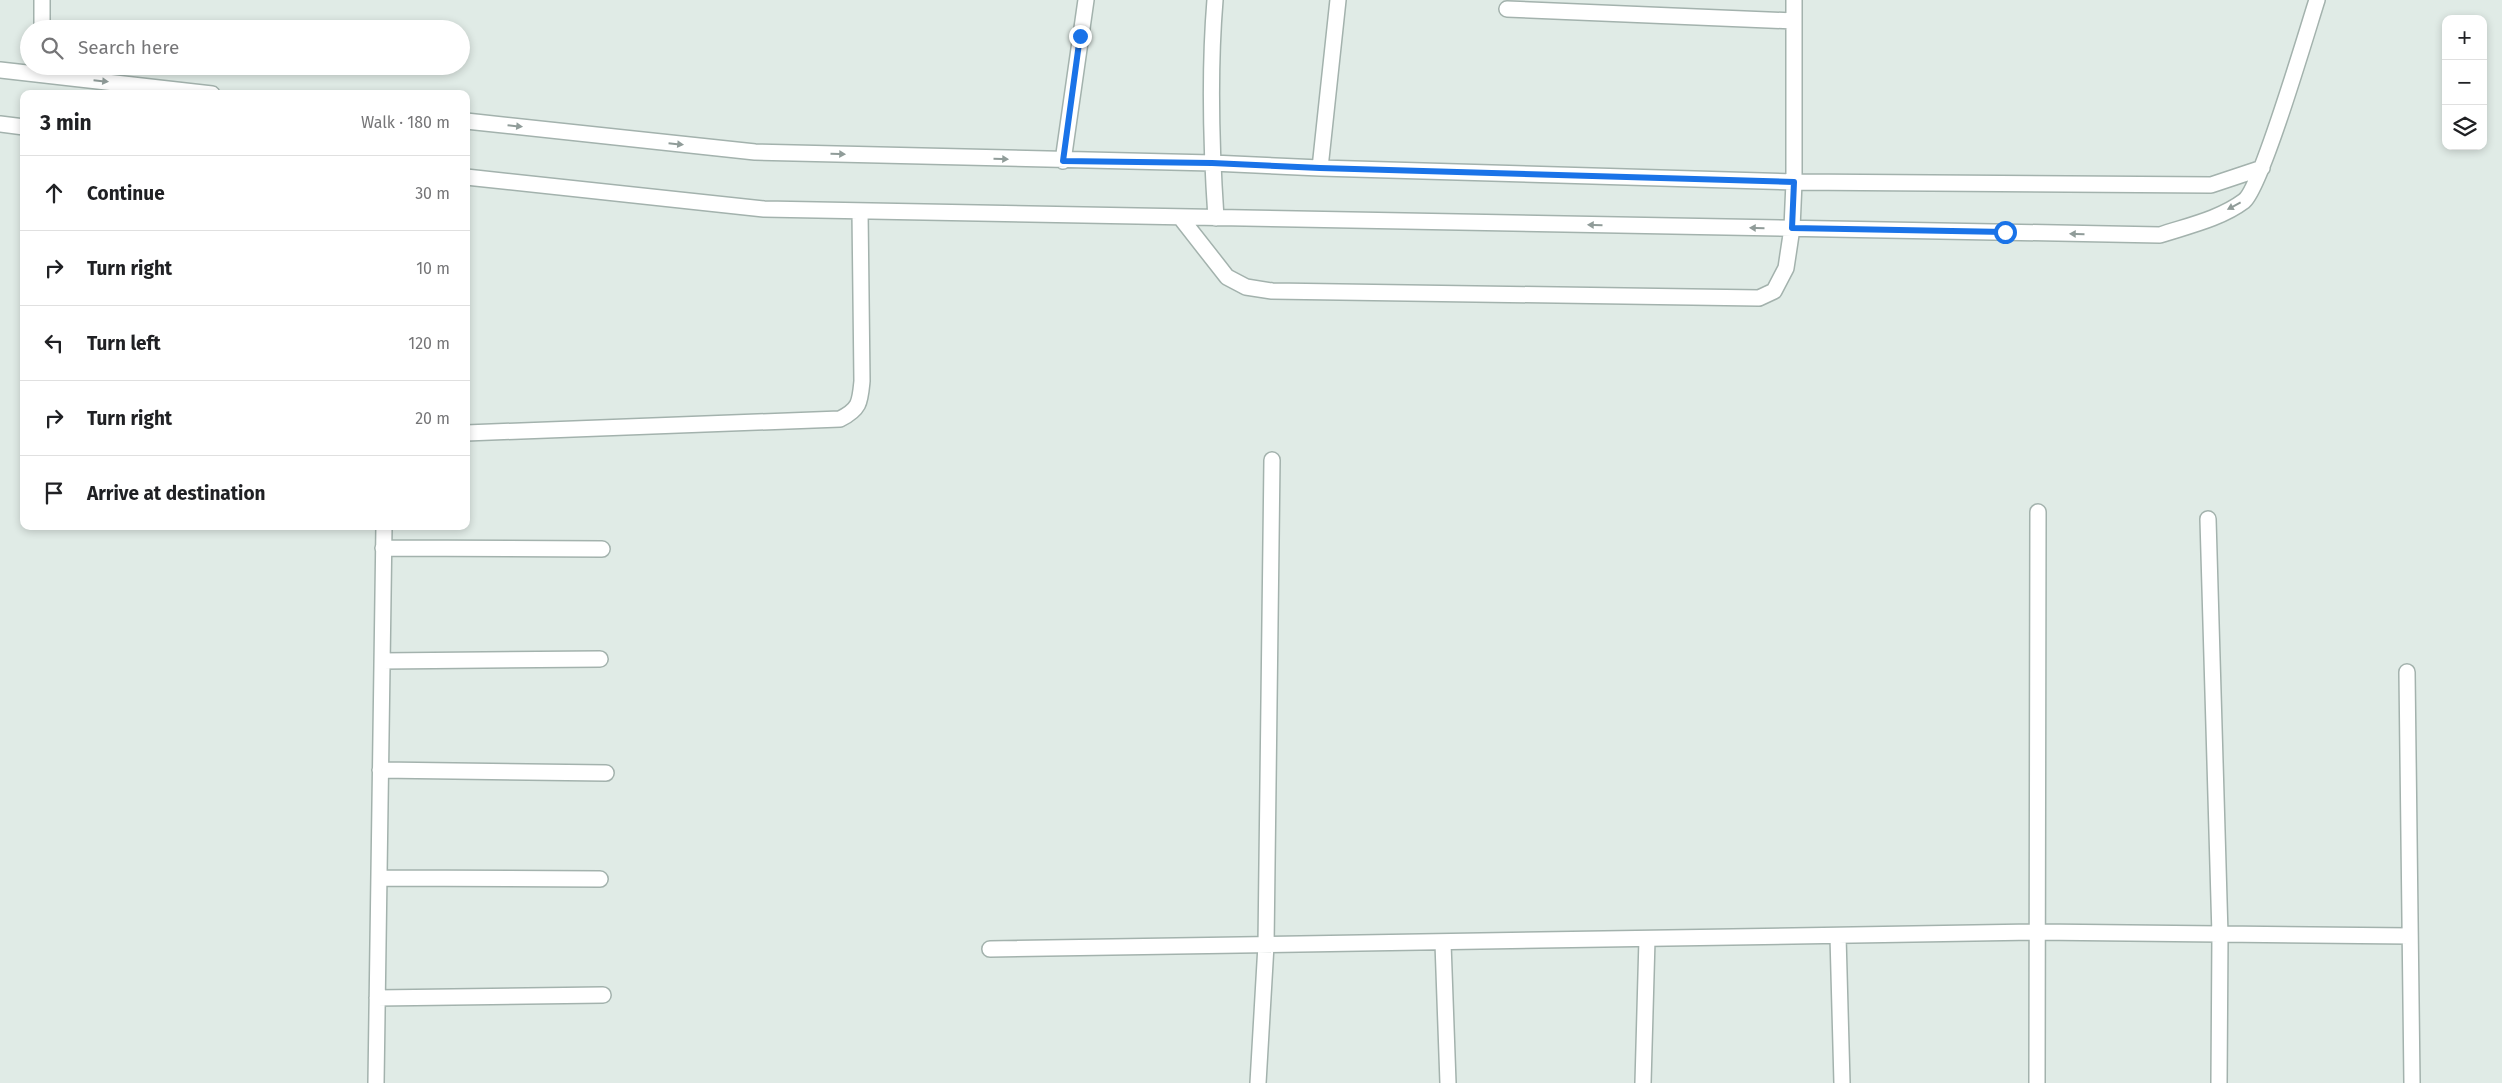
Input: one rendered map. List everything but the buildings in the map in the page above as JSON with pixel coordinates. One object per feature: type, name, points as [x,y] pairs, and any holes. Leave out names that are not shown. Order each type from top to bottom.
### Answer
[{"type":"street","points":[[42,0],[42,20]]},
{"type":"street","points":[[1063,161],[1086,0]]},
{"type":"street","points":[[1215,0],[1210,61],[1212,163],[1216,218]]},
{"type":"street","points":[[1320,168],[1338,0]]},
{"type":"street","points":[[1180,218],[1228,277],[1246,287],[1272,291],[1759,298],[1774,291],[1786,268],[1792,228],[1794,182],[1794,0]]},
{"type":"street","points":[[470,177],[764,209],[2160,235],[2209,219],[2246,200],[2262,168],[2318,0]]},
{"type":"street","points":[[1507,9],[1794,21]]},
{"type":"street","points":[[0,70],[20,70]]},
{"type":"street","points":[[73,75],[180,90]]},
{"type":"street","points":[[470,121],[755,152],[1063,161],[1212,163],[1794,182],[2211,185],[2262,168]]},
{"type":"street","points":[[0,124],[20,126]]},
{"type":"street","points":[[470,433],[840,419],[852,413],[860,402],[862,381],[860,211]]},
{"type":"street","points":[[1258,1083],[1266,945],[1272,460]]},
{"type":"street","points":[[2037,1083],[2038,512]]},
{"type":"street","points":[[2208,519],[2220,935],[2219,1083]]},
{"type":"street","points":[[376,1083],[384,530]]},
{"type":"street","points":[[384,548],[602,549]]},
{"type":"street","points":[[382,661],[600,659]]},
{"type":"street","points":[[2408,672],[2412,1083]]},
{"type":"street","points":[[380,770],[606,773]]},
{"type":"street","points":[[379,878],[600,879]]},
{"type":"street","points":[[990,950],[2037,932],[2410,936]]},
{"type":"street","points":[[1838,936],[1842,1083]]},
{"type":"street","points":[[1643,1083],[1647,939]]},
{"type":"street","points":[[1443,943],[1448,1083]]},
{"type":"street","points":[[377,998],[603,995]]},
{"type":"route","points":[[1080,36],[1063,161],[1212,163],[1794,182],[1792,228],[2005,232]]}]
